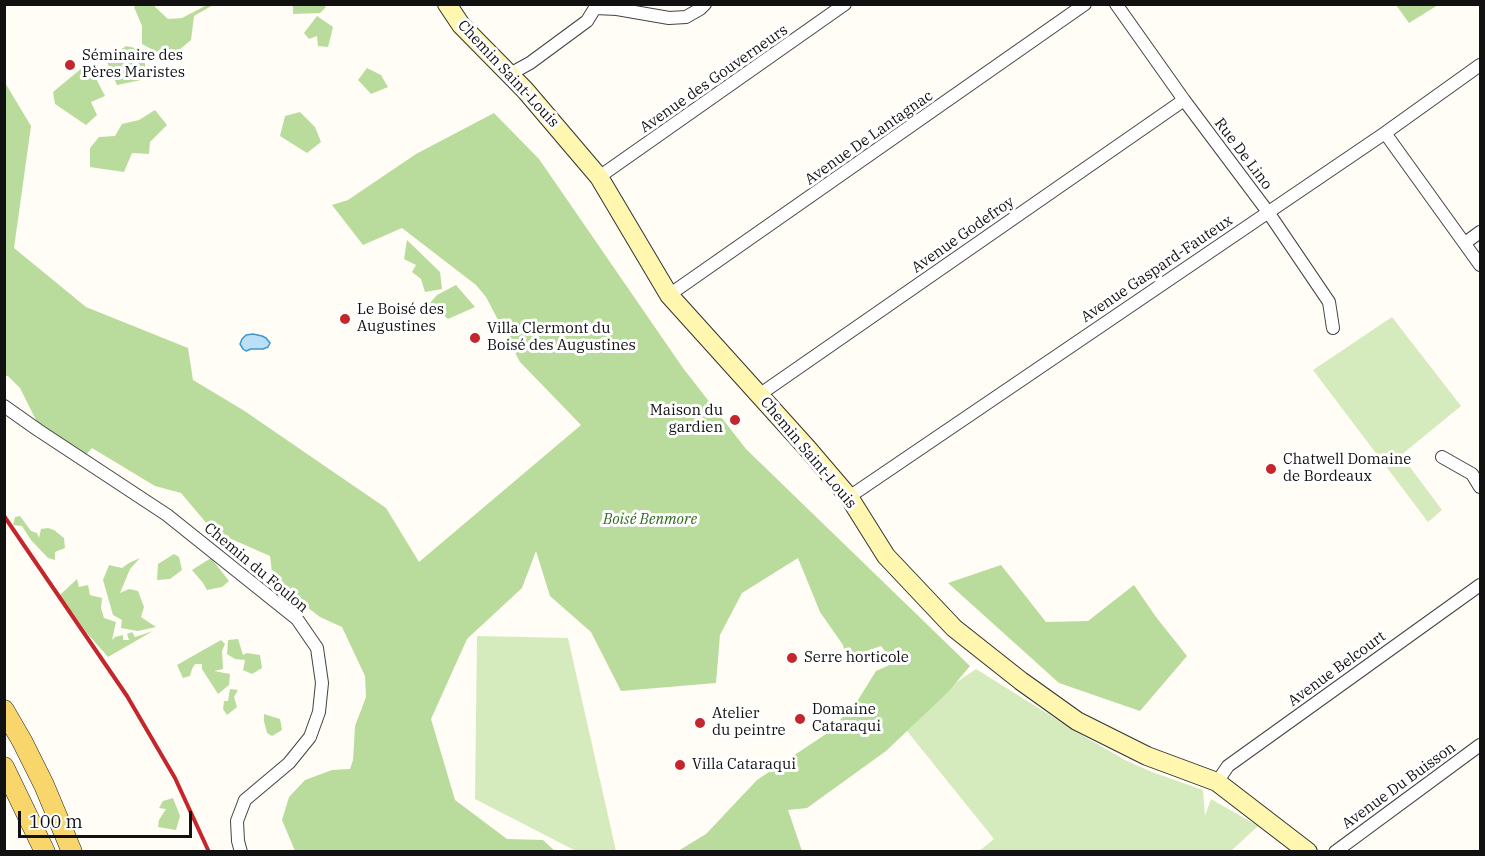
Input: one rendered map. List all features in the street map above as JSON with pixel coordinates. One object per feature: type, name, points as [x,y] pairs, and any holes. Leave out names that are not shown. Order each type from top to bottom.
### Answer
[{"type":"main road","points":[[4,710],[39,776],[72,852]]},
{"type":"main road","points":[[4,767],[45,852]]},
{"type":"street","name":"Chemin Saint-Louis","points":[[447,4],[461,25],[542,108],[599,177],[669,295],[849,497],[886,556],[954,628],[1077,721],[1147,756],[1216,782],[1308,852]]},
{"type":"street","points":[[510,74],[530,63],[587,21],[594,6],[669,18],[686,17],[705,4]]},
{"type":"street","name":"Avenue des Gouverneurs","points":[[599,177],[845,4]]},
{"type":"street","name":"Avenue De Lantagnac","points":[[669,295],[1085,4]]},
{"type":"street","name":"Rue De Lino","points":[[1116,4],[1268,212],[1329,302],[1333,328]]},
{"type":"street","name":"Avenue Gaspard-Fauteux","points":[[849,497],[1385,133],[1480,65]]},
{"type":"street","name":"Avenue Godefroy","points":[[759,395],[1184,100]]},
{"type":"street","points":[[1385,133],[1480,265]]},
{"type":"street","points":[[1465,243],[1480,232]]},
{"type":"street","name":"Chemin du Foulon","points":[[4,406],[167,515],[297,619],[317,648],[322,683],[319,712],[313,729],[310,737],[289,762],[245,800],[237,821],[241,852]]},
{"type":"street","points":[[1442,457],[1472,474],[1480,487]]},
{"type":"street","name":"Avenue Belcourt","points":[[1216,782],[1228,766],[1480,585]]},
{"type":"street","name":"Avenue Du Buisson","points":[[1335,852],[1480,745]]},
{"type":"green space","points":[[138,4],[153,5],[168,19],[182,18],[207,5],[213,5],[194,16],[191,40],[166,57],[142,44],[142,26],[134,7]]},
{"type":"green space","points":[[293,5],[323,5],[326,7],[320,13],[293,14]]},
{"type":"green space","points":[[1396,5],[1438,5],[1409,23]]},
{"type":"green space","points":[[317,16],[333,27],[328,47],[318,46],[317,36],[309,39],[304,33]]},
{"type":"green space","points":[[126,46],[144,50],[146,79],[117,85],[106,60]]},
{"type":"green space","points":[[88,63],[105,96],[91,102],[97,115],[86,125],[55,104],[53,92]]},
{"type":"green space","points":[[367,68],[381,75],[388,87],[371,94],[358,80]]},
{"type":"green space","name":"Boisé Benmore","points":[[4,81],[31,126],[14,248],[86,307],[188,348],[193,380],[243,410],[386,508],[419,562],[581,425],[520,362],[486,297],[476,285],[402,228],[363,245],[332,205],[348,200],[416,154],[494,113],[539,159],[683,368],[746,449],[970,666],[948,692],[886,751],[807,808],[788,810],[802,851],[678,851],[706,834],[757,780],[829,732],[858,700],[876,671],[894,663],[881,646],[846,658],[843,645],[820,612],[798,558],[742,593],[720,635],[716,683],[621,691],[591,632],[550,596],[536,551],[522,588],[467,639],[431,719],[455,800],[507,839],[543,840],[555,851],[295,851],[282,820],[289,797],[305,780],[332,770],[350,769],[353,760],[355,726],[366,697],[365,676],[342,627],[320,617],[303,604],[274,589],[270,556],[229,538],[208,525],[181,493],[155,486],[92,448],[84,457],[43,434],[20,388],[8,376],[5,376]]},
{"type":"green space","points":[[155,110],[167,125],[150,142],[149,154],[132,153],[124,172],[90,167],[90,148],[99,137],[115,136],[122,124],[139,120]]},
{"type":"green space","points":[[300,112],[315,127],[321,142],[307,153],[280,136],[285,116]]},
{"type":"green space","points":[[407,240],[440,272],[442,289],[425,292],[421,279],[412,272],[416,265],[404,259]]},
{"type":"green space","points":[[456,285],[475,307],[448,319],[430,303],[437,295]]},
{"type":"green space","points":[[1392,317],[1461,406],[1401,455],[1442,510],[1428,522],[1313,370]]},
{"type":"green space","points":[[20,516],[39,538],[41,529],[48,528],[64,538],[65,548],[55,552],[55,560],[48,558],[31,540],[22,526],[13,525],[15,517]]},
{"type":"green space","points":[[174,554],[179,557],[182,570],[170,579],[157,580],[158,564]]},
{"type":"green space","points":[[140,558],[130,569],[120,593],[129,589],[138,591],[144,607],[141,617],[156,627],[138,631],[121,628],[122,620],[113,615],[103,580],[109,565],[122,568]]},
{"type":"green space","points":[[211,558],[229,581],[222,587],[207,590],[192,570]]},
{"type":"green space","points":[[1001,565],[1046,622],[1088,621],[1134,585],[1187,656],[1140,711],[1059,683],[948,583]]},
{"type":"green space","points":[[77,579],[79,587],[88,585],[90,595],[102,598],[101,608],[104,618],[116,622],[112,640],[123,635],[123,640],[129,640],[127,634],[132,632],[135,637],[153,631],[108,657],[86,632],[60,595]]},
{"type":"green space","points":[[477,636],[568,638],[616,851],[576,851],[475,799]]},
{"type":"green space","points":[[238,639],[243,655],[247,653],[260,655],[262,668],[252,674],[243,670],[245,660],[235,659],[227,654],[228,640]]},
{"type":"green space","points":[[221,640],[225,644],[222,651],[223,669],[214,671],[230,674],[229,685],[218,694],[202,669],[202,664],[195,664],[190,676],[183,678],[177,665]]},
{"type":"green space","points":[[976,669],[1127,761],[1203,790],[1205,816],[1211,799],[1258,826],[1231,851],[979,851],[994,839],[907,731],[954,684]]},
{"type":"green space","points":[[230,689],[238,690],[234,697],[237,707],[227,715],[223,709],[224,701],[228,701]]},
{"type":"green space","points":[[264,714],[280,719],[282,730],[272,736],[267,733]]},
{"type":"green space","points":[[173,798],[180,816],[176,830],[158,827],[159,820],[166,809],[159,808],[163,801]]},
{"type":"water","points":[[253,334],[266,338],[270,343],[268,347],[246,351],[243,349],[240,344],[242,339],[246,335]]},
{"type":"railway","points":[[4,516],[127,696],[175,778],[209,852]]},
{"type":"place","name":"Séminaire des Pères Maristes","points":[[70,65]]},
{"type":"place","name":"Le Boisé des Augustines","points":[[345,319]]},
{"type":"place","name":"Villa Clermont du Boisé des Augustines","points":[[475,338]]},
{"type":"place","name":"Maison du gardien","points":[[735,420]]},
{"type":"place","name":"Chatwell Domaine de Bordeaux","points":[[1271,469]]},
{"type":"place","name":"Serre horticole","points":[[792,658]]},
{"type":"place","name":"Domaine Cataraqui","points":[[800,719]]},
{"type":"place","name":"Atelier du peintre","points":[[700,723]]},
{"type":"place","name":"Villa Cataraqui","points":[[680,765]]}]
